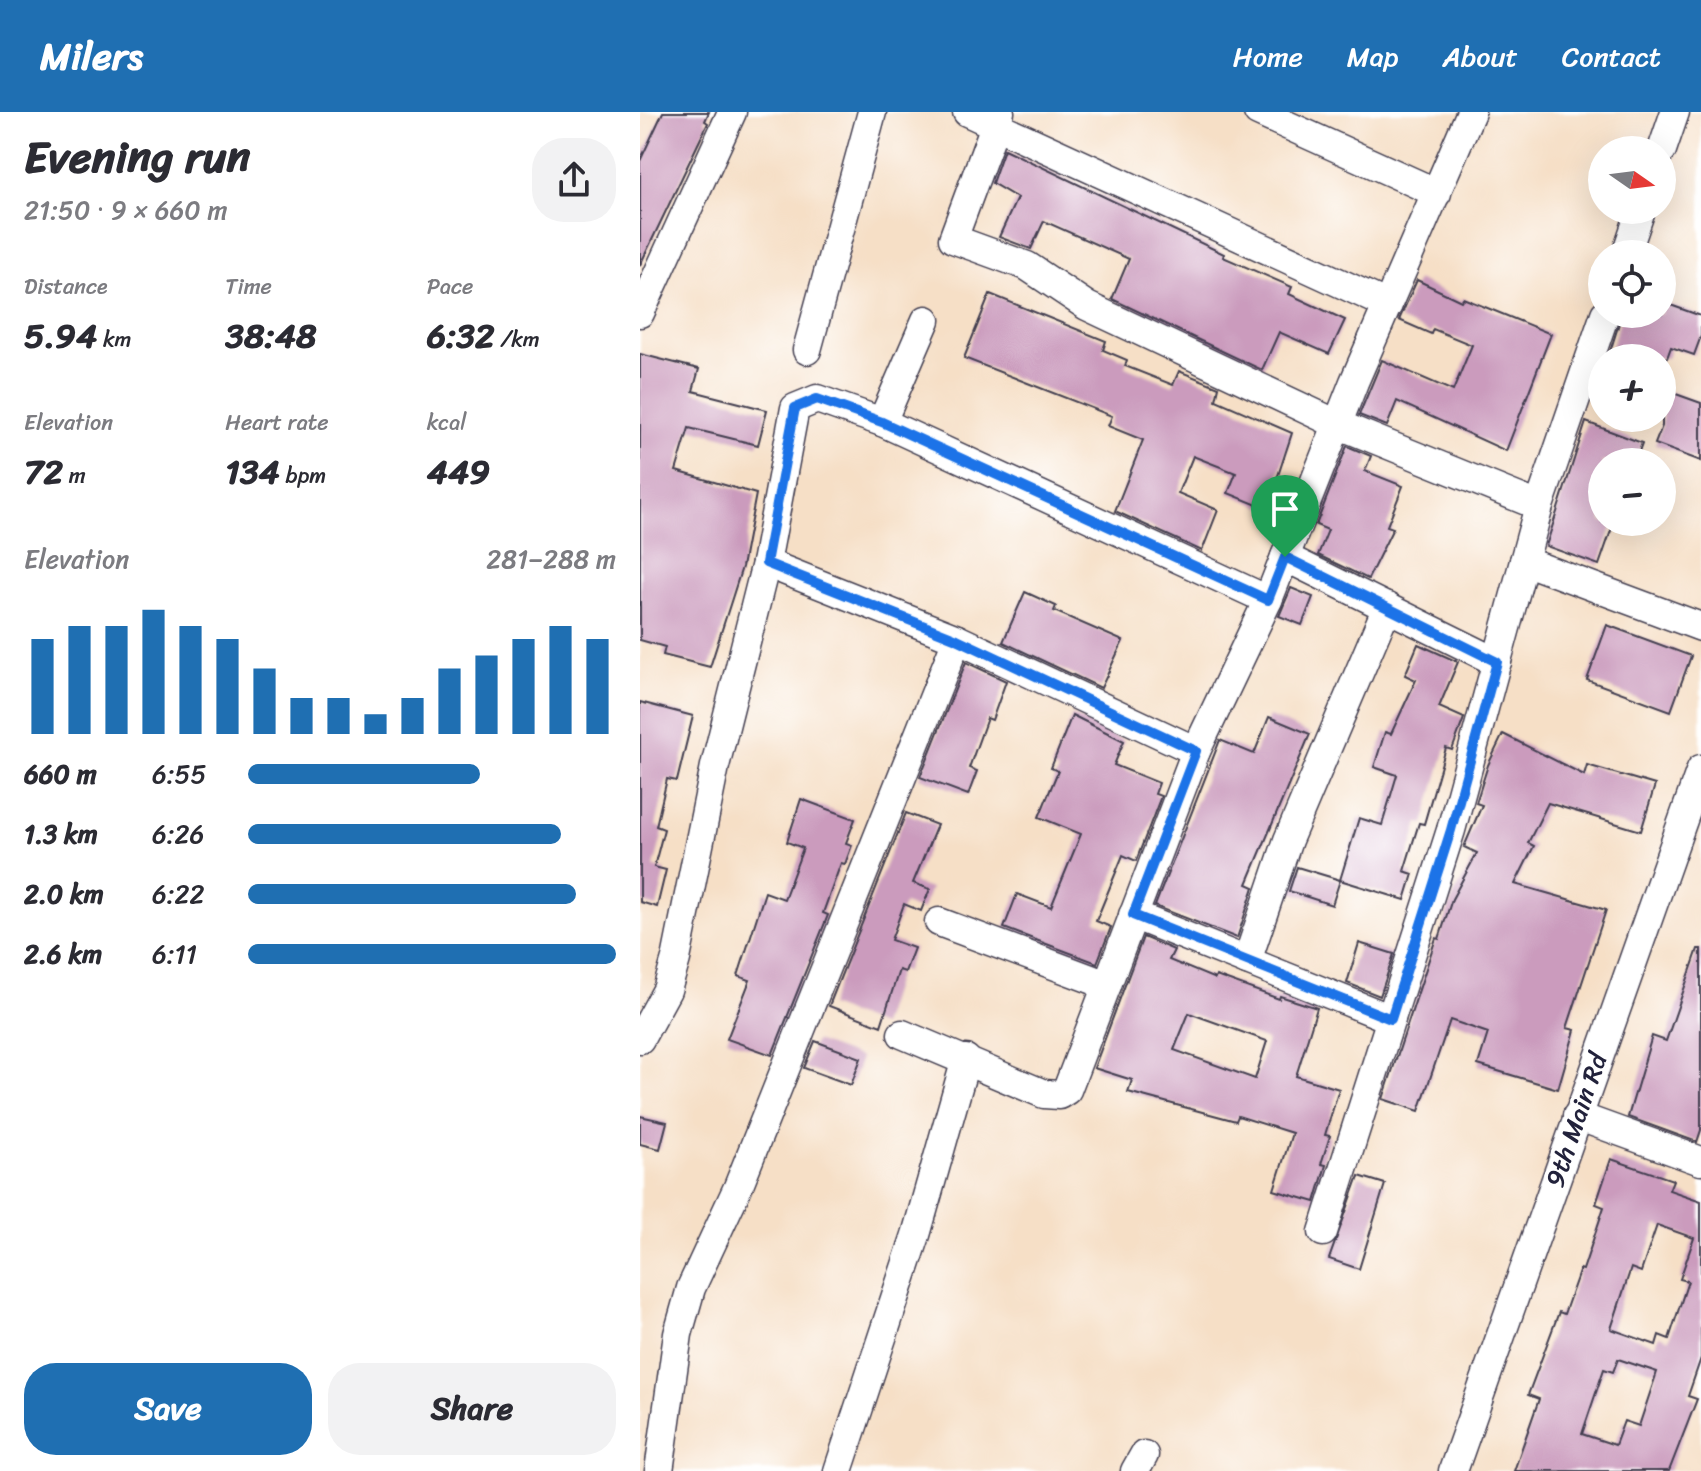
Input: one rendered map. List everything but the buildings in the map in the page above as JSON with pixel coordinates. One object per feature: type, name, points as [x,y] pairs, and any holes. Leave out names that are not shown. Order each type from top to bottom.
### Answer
[{"type":"street","points":[[640,313],[732,112]]},
{"type":"street","points":[[807,350],[872,112]]},
{"type":"street","points":[[967,112],[997,118],[1388,305]]},
{"type":"street","points":[[1258,112],[1437,193]]},
{"type":"street","points":[[902,1034],[1044,1094],[1059,1095],[1067,1090],[1196,751],[1268,600],[1337,424],[1471,112]]},
{"type":"street","points":[[1667,136],[1675,112]]},
{"type":"street","points":[[997,118],[953,239],[1027,266],[1087,306],[1337,424],[1539,506]]},
{"type":"street","points":[[882,422],[926,320]]},
{"type":"street","points":[[1323,1232],[1451,830],[1539,506],[1600,328]]},
{"type":"street","points":[[640,1039],[667,990],[676,959],[715,766],[766,563],[795,408],[817,399],[882,422],[1268,600]]},
{"type":"street","points":[[1285,557],[1497,662]]},
{"type":"street","points":[[1524,561],[1701,627]]},
{"type":"street","points":[[766,563],[957,639],[1196,751]]},
{"type":"street","points":[[1247,961],[1288,840],[1387,607]]},
{"type":"street","points":[[659,1471],[678,1334],[691,1288],[738,1187],[957,639]]},
{"type":"street","name":"9th Main Rd","points":[[1453,1471],[1701,769]]},
{"type":"street","points":[[1133,915],[1391,1019]]},
{"type":"street","points":[[939,922],[1107,985]]},
{"type":"street","points":[[838,1471],[916,1235],[966,1059]]},
{"type":"street","points":[[1577,1116],[1701,1161]]},
{"type":"route","points":[[817,399],[882,422],[1268,600],[1285,557],[1497,662],[1451,830],[1391,1019],[1133,915],[1196,751],[957,639],[766,563],[795,408],[817,399]]}]
